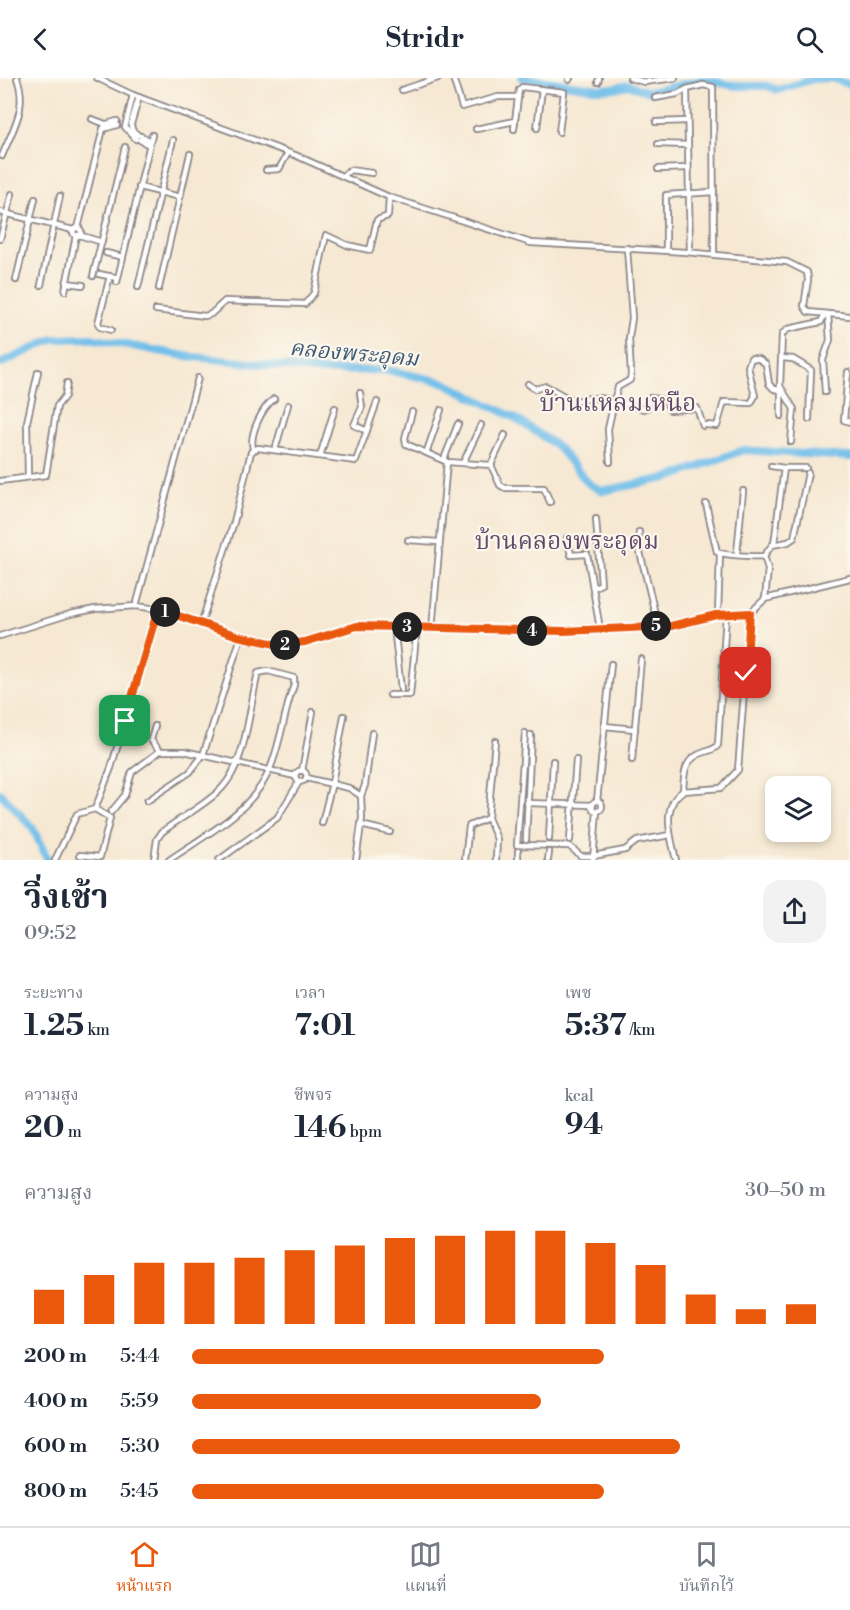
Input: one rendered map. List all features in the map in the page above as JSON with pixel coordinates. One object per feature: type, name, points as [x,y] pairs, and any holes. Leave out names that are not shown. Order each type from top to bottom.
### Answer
[{"type":"street","points":[[2,156],[23,103],[23,92],[17,78]]},
{"type":"street","points":[[97,78],[136,96],[288,153],[389,197],[531,243],[666,250],[787,262],[807,272],[804,306],[808,312],[850,316]]},
{"type":"street","points":[[402,90],[438,78]]},
{"type":"street","points":[[453,78],[462,107],[498,97],[518,97]]},
{"type":"street","points":[[633,79],[675,78]]},
{"type":"street","points":[[655,98],[677,94],[703,85],[713,87],[714,255]]},
{"type":"street","points":[[514,129],[518,97],[522,87],[564,92],[559,132]]},
{"type":"street","points":[[537,128],[542,89]]},
{"type":"street","points":[[687,89],[690,252]]},
{"type":"street","points":[[65,291],[76,232],[103,129],[121,123],[136,96]]},
{"type":"street","points":[[92,119],[121,123],[150,143]]},
{"type":"street","points":[[476,129],[515,121]]},
{"type":"street","points":[[656,122],[687,121]]},
{"type":"street","points":[[99,274],[118,280],[152,135]]},
{"type":"street","points":[[138,287],[173,140]]},
{"type":"street","points":[[658,144],[688,145]]},
{"type":"street","points":[[93,276],[125,147]]},
{"type":"street","points":[[267,170],[279,169],[288,153]]},
{"type":"street","points":[[159,288],[190,154]]},
{"type":"street","points":[[658,169],[688,168]]},
{"type":"street","points":[[343,176],[350,170],[372,173]]},
{"type":"street","points":[[139,187],[180,197]]},
{"type":"street","points":[[666,250],[666,195],[714,192]]},
{"type":"street","points":[[0,239],[12,194]]},
{"type":"street","points":[[41,285],[60,196]]},
{"type":"street","points":[[156,310],[205,316],[211,314],[225,301],[305,304],[314,293],[326,235],[347,245],[370,250],[377,220],[388,216],[389,197]]},
{"type":"street","points":[[16,280],[35,199]]},
{"type":"street","points":[[0,212],[76,232],[102,242]]},
{"type":"street","points":[[610,462],[608,429],[618,387],[627,383],[631,375],[629,338],[632,318],[627,248]]},
{"type":"street","points":[[106,253],[123,257]]},
{"type":"street","points":[[110,276],[98,323],[100,327],[111,330]]},
{"type":"street","points":[[66,283],[83,285]]},
{"type":"street","points":[[781,416],[783,332],[788,328],[821,322],[826,314]]},
{"type":"street","points":[[825,392],[822,360],[831,340],[826,314]]},
{"type":"street","points":[[528,384],[534,389],[546,386],[575,402],[588,397],[615,400],[644,409],[648,407],[649,399],[653,398],[668,401],[670,410],[696,407],[704,426],[717,426],[724,402],[751,403],[753,401],[755,396],[748,367],[751,358],[759,358],[766,364],[768,384],[774,389],[781,390],[794,409],[791,442]]},
{"type":"street","points":[[782,358],[794,359],[811,370],[809,419]]},
{"type":"street","points":[[28,476],[27,422],[38,372]]},
{"type":"street","points":[[848,372],[844,420],[850,422]]},
{"type":"street","points":[[136,606],[198,378]]},
{"type":"street","points":[[0,481],[46,475],[57,406],[65,396],[67,382]]},
{"type":"street","points":[[360,393],[362,409],[354,425],[367,431]]},
{"type":"street","points":[[201,624],[209,607],[253,449],[255,431],[264,408],[274,399]]},
{"type":"street","points":[[253,449],[356,461],[377,402]]},
{"type":"street","points":[[274,450],[288,405]]},
{"type":"street","points":[[320,456],[334,408]]},
{"type":"street","points":[[362,409],[373,413]]},
{"type":"street","points":[[427,451],[441,410]]},
{"type":"street","points":[[412,412],[405,442],[446,460],[491,465]]},
{"type":"street","points":[[432,628],[446,460],[458,424]]},
{"type":"street","points":[[464,463],[481,425]]},
{"type":"street","points":[[505,435],[491,465],[496,481],[502,487],[544,488],[550,502]]},
{"type":"street","points":[[771,466],[807,470],[794,538],[791,541],[774,544]]},
{"type":"street","points":[[764,556],[774,544],[784,468]]},
{"type":"street","points":[[737,553],[743,491]]},
{"type":"street","points":[[706,504],[714,545],[720,554],[718,614]]},
{"type":"street","points":[[593,588],[601,584],[596,519]]},
{"type":"street","points":[[639,532],[638,544],[658,626]]},
{"type":"street","points":[[567,538],[573,556],[587,554],[600,628]]},
{"type":"street","points":[[408,540],[440,542]]},
{"type":"street","points":[[720,554],[764,556]]},
{"type":"street","points":[[764,556],[768,569],[765,599]]},
{"type":"street","points":[[0,636],[78,612],[136,606],[158,609],[251,640],[280,645],[305,642],[357,626],[552,631],[658,626],[718,614],[750,613],[765,599],[850,578]]},
{"type":"street","points":[[95,809],[111,768],[158,609]]},
{"type":"street","points":[[676,860],[670,835],[670,810],[673,801],[683,791],[721,788],[738,770],[750,613]]},
{"type":"street","points":[[683,791],[684,768],[688,762],[718,745],[726,614]]},
{"type":"street","points":[[394,626],[401,690]]},
{"type":"street","points":[[390,695],[410,695],[417,627]]},
{"type":"street","points":[[147,801],[190,771],[203,755],[239,643]]},
{"type":"street","points":[[632,760],[641,659]]},
{"type":"street","points":[[593,858],[597,811],[595,803],[611,664]]},
{"type":"street","points":[[154,860],[157,839],[162,832],[220,790],[236,762],[250,716],[257,676],[260,671],[268,670],[292,677],[295,682],[270,769],[244,806],[169,860]]},
{"type":"street","points":[[306,778],[302,771],[313,712]]},
{"type":"street","points":[[322,824],[333,783],[344,716]]},
{"type":"street","points":[[155,726],[151,740],[160,751]]},
{"type":"street","points":[[604,726],[635,729]]},
{"type":"street","points":[[356,860],[361,825],[361,796],[365,785],[372,733]]},
{"type":"street","points":[[525,733],[517,845],[569,846],[581,856],[593,858],[625,850],[637,841],[670,835]]},
{"type":"street","points":[[526,840],[531,735]]},
{"type":"street","points":[[495,741],[488,819],[497,840],[496,860]]},
{"type":"street","points":[[111,812],[125,795],[132,772],[160,751],[203,755],[270,769],[295,776],[299,782]]},
{"type":"street","points":[[570,840],[576,760]]},
{"type":"street","points":[[549,839],[553,761]]},
{"type":"street","points":[[295,776],[302,771]]},
{"type":"street","points":[[219,860],[277,818],[299,782],[306,778],[349,788],[361,796]]},
{"type":"street","points":[[527,803],[595,803],[602,806],[597,811]]},
{"type":"street","points":[[56,859],[77,813],[95,809],[110,818],[101,859],[80,855]]},
{"type":"street","points":[[465,860],[469,826],[488,819]]},
{"type":"street","points":[[361,825],[390,832]]},
{"type":"street","points":[[518,851],[518,860]]},
{"type":"street","points":[[548,860],[549,852]]},
{"type":"waterway","points":[[522,78],[600,89],[628,85],[649,92],[703,80],[737,86],[767,86],[778,90],[813,79],[831,78],[850,85]]},
{"type":"waterway","name":"คลองพระอุดม","points":[[0,364],[53,339],[90,338],[185,356],[324,371],[387,370],[443,382],[515,418],[557,446],[589,484],[602,491],[671,477],[743,450],[850,457]]},
{"type":"waterway","points":[[0,793],[32,827],[48,860]]},
{"type":"waterway","points":[[232,860],[245,860]]},
{"type":"district","name":"บ้านแหลมเหนือ","points":[[618,404]]},
{"type":"district","name":"บ้านคลองพระอุดม","points":[[567,542]]},
{"type":"route","points":[[125,721],[158,609],[251,640],[280,645],[293,645],[357,626],[564,631],[632,626],[671,626],[716,615],[742,612],[750,613],[746,673]]}]
